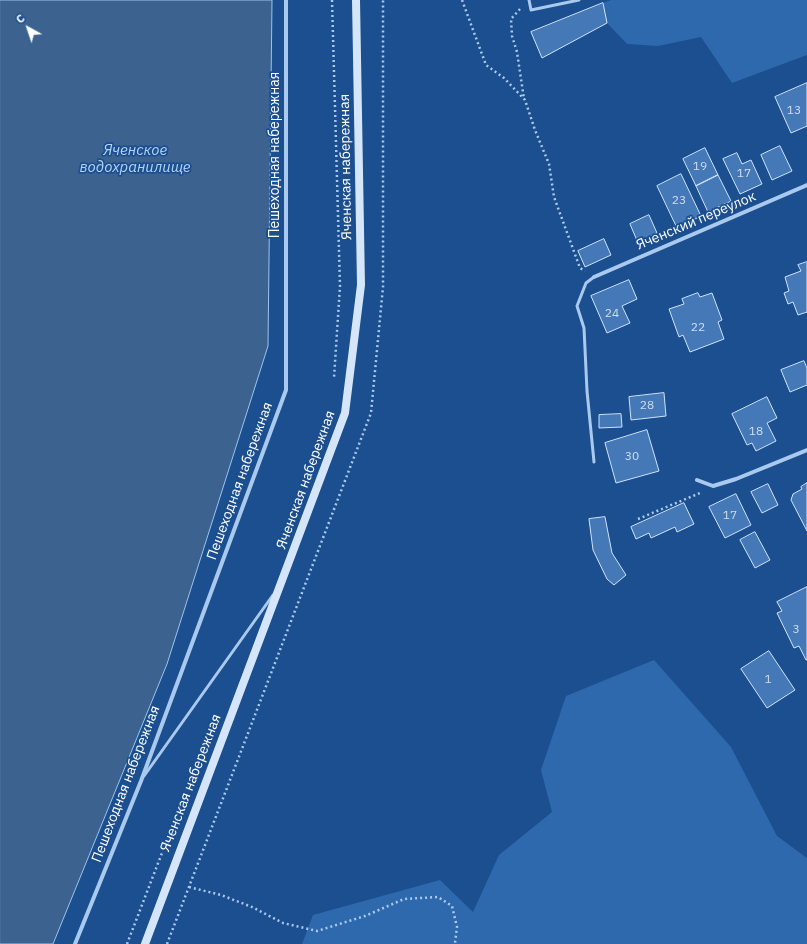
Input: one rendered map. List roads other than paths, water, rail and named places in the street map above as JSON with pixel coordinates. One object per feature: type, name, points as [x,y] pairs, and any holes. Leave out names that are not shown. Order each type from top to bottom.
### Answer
[{"type":"street","name":"Пешеходная набережная","points":[[75,944],[141,781],[286,390],[286,0]]},
{"type":"street","name":"Яченская набережная","points":[[145,944],[346,413],[361,285],[356,0]]},
{"type":"street","name":"Яченский переулок","points":[[594,277],[807,185]]},
{"type":"street","points":[[697,480],[712,486],[736,479],[807,450]]},
{"type":"lane","points":[[529,2],[531,10],[579,0]]},
{"type":"lane","points":[[594,277],[586,283],[577,306],[584,328],[587,391],[594,462]]},
{"type":"lane","points":[[141,781],[280,585]]},
{"type":"water","name":"Яченское водохранилище","points":[[0,0],[272,0],[268,346],[167,664],[53,944],[0,944]]}]
